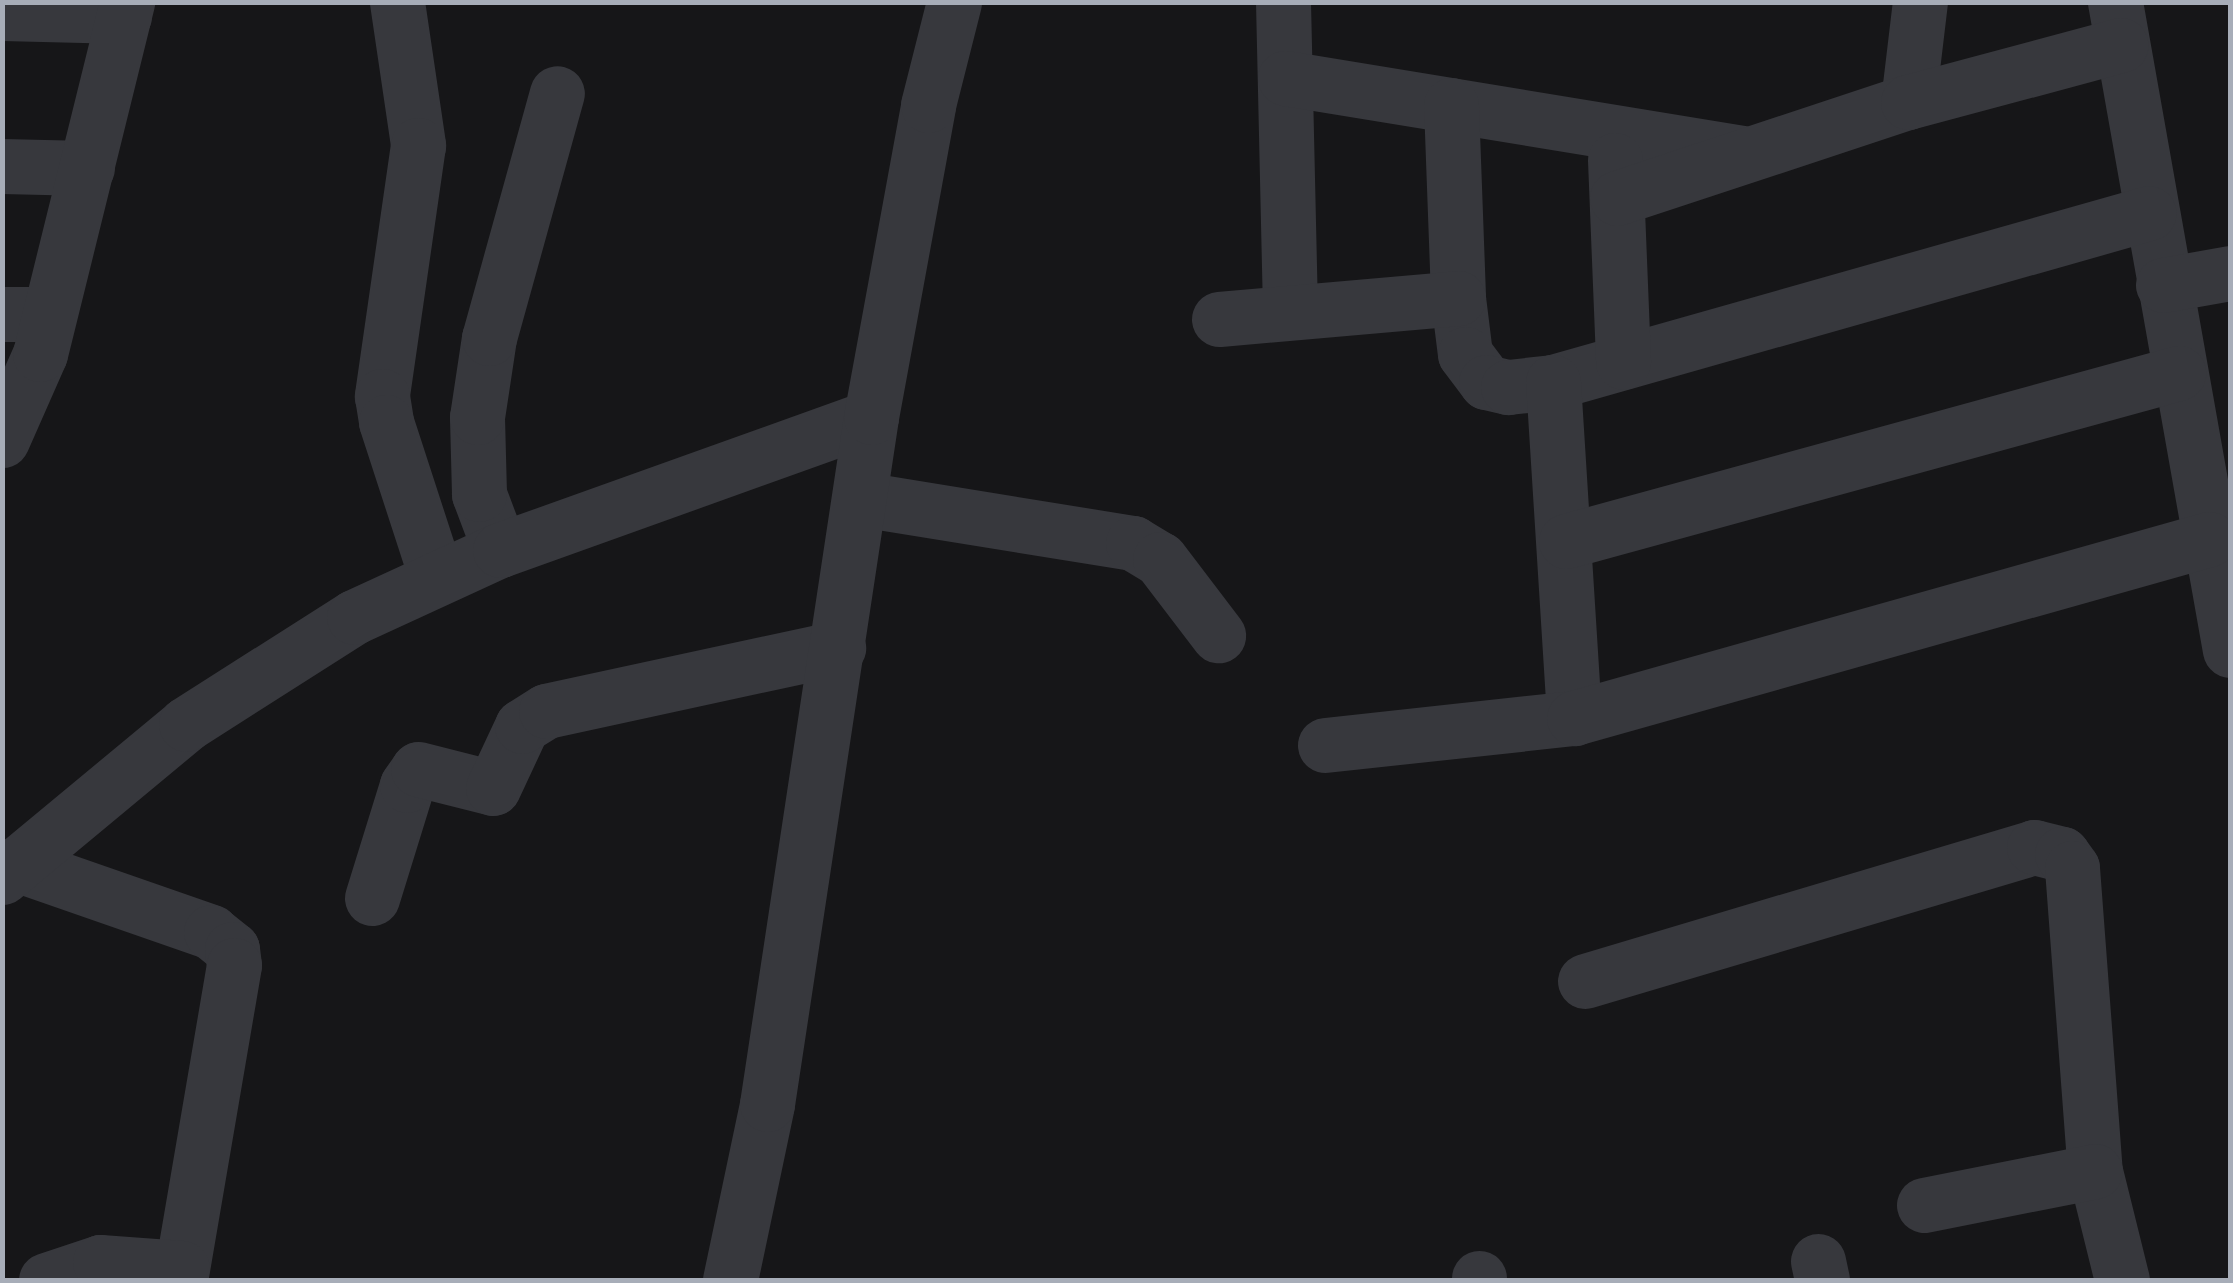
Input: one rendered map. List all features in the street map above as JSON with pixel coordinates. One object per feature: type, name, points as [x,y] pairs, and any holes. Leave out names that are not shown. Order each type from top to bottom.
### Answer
[{"type":"street","points":[[397,2],[418,145],[382,396],[386,422],[436,576]]},
{"type":"street","points":[[730,1280],[767,1104],[872,418],[928,105],[954,2]]},
{"type":"street","points":[[1283,2],[1290,312]]},
{"type":"street","points":[[1908,102],[1920,2]]},
{"type":"street","points":[[2,14],[126,10],[86,168],[26,314],[29,385],[2,440]]},
{"type":"street","points":[[1618,198],[1908,102],[2118,24],[2230,650]]},
{"type":"street","points":[[1285,78],[1750,154]]},
{"type":"street","points":[[500,550],[479,494],[477,416],[489,338],[557,93]]},
{"type":"street","points":[[1451,105],[1458,298],[1465,354],[1486,382],[1508,388],[1553,382],[2150,213]]},
{"type":"street","points":[[1614,132],[1623,362]]},
{"type":"street","points":[[2,166],[86,168]]},
{"type":"street","points":[[2163,285],[2230,274]]},
{"type":"street","points":[[1219,319],[1458,298]]},
{"type":"street","points":[[1566,541],[2178,374]]},
{"type":"street","points":[[1553,382],[1566,541],[1574,718]]},
{"type":"street","points":[[9,871],[186,724],[354,616],[500,550],[872,418]]},
{"type":"street","points":[[862,499],[1133,543],[1160,559],[1218,635]]},
{"type":"street","points":[[1325,745],[1574,718],[2209,540]]},
{"type":"street","points":[[372,898],[407,785],[418,769],[493,788],[522,726],[546,711],[838,648]]},
{"type":"street","points":[[1585,981],[2034,848],[2050,848],[2062,854],[2072,868],[2096,1171],[2122,1280]]},
{"type":"street","points":[[9,871],[211,932],[232,949],[234,965],[181,1274],[100,1262],[46,1280]]},
{"type":"street","points":[[1924,1205],[2096,1171]]}]
